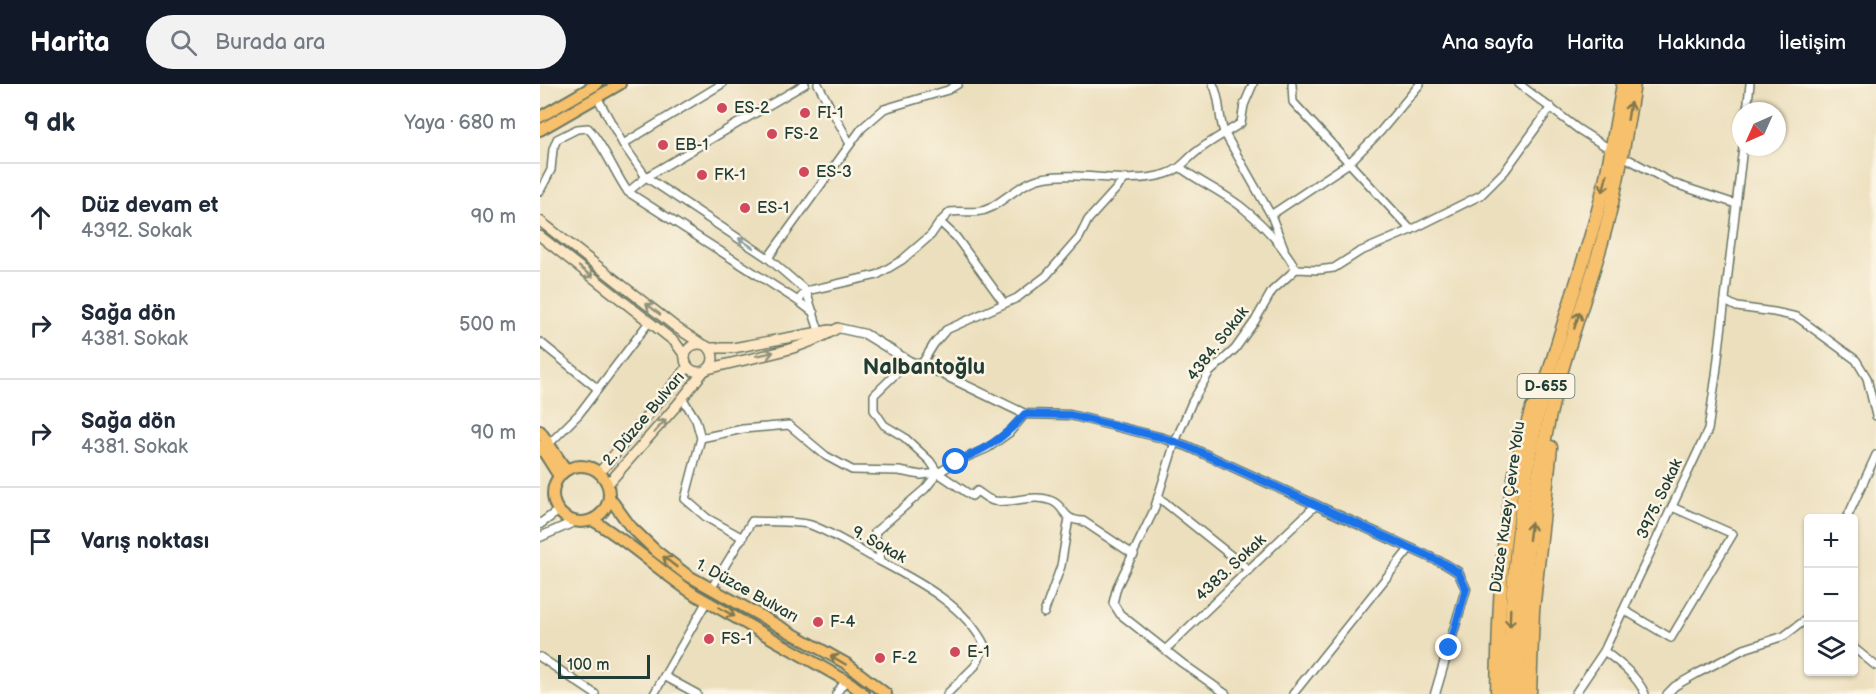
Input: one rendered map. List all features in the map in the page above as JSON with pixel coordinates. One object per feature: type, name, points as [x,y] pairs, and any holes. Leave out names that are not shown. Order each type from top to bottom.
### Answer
[{"type":"highway","name":"Düzce Kuzey Çevre Yolu","points":[[1519,694],[1519,661],[1535,498],[1563,343],[1609,167],[1623,84]]},
{"type":"highway","name":"Düzce Kuzey Çevre Yolu","points":[[1508,694],[1511,601],[1521,509],[1536,421],[1607,223],[1620,171],[1634,84]]},
{"type":"highway","points":[[1497,694],[1499,599],[1515,468],[1524,434],[1563,343]]},
{"type":"highway","points":[[1530,694],[1538,550],[1563,343]]},
{"type":"main road","points":[[540,130],[620,84]]},
{"type":"main road","points":[[540,117],[594,85]]},
{"type":"main road","points":[[540,221],[677,328],[710,348],[734,348],[820,336]]},
{"type":"main road","points":[[540,236],[675,342],[685,356],[688,367],[695,371],[797,348],[838,328]]},
{"type":"main road","points":[[685,356],[688,348],[700,343]]},
{"type":"main road","points":[[706,370],[713,361],[710,348]]},
{"type":"main road","name":"2. Düzce Bulvarı","points":[[599,473],[688,367]]},
{"type":"main road","name":"2. Düzce Bulvarı","points":[[607,485],[706,370]]},
{"type":"main road","points":[[540,431],[544,445],[562,473]]},
{"type":"main road","points":[[583,466],[599,473],[607,485],[609,497],[606,507],[592,520],[574,522],[565,518],[558,511],[552,493],[554,484],[562,473],[583,466]]},
{"type":"main road","name":"1. Düzce Bulvarı","points":[[609,497],[630,526],[656,551],[687,575],[847,664],[886,694]]},
{"type":"main road","name":"1. Düzce Bulvarı","points":[[592,520],[671,578],[846,680],[864,694]]},
{"type":"street","points":[[623,144],[722,84]]},
{"type":"street","points":[[628,192],[646,177],[806,84]]},
{"type":"street","points":[[818,84],[850,144]]},
{"type":"street","points":[[768,258],[862,128],[884,109],[948,90],[958,84]]},
{"type":"street","points":[[1213,84],[1217,93],[1220,122],[1224,132],[1271,215],[1284,248],[1296,269],[1334,268],[1359,252],[1411,230],[1481,195],[1505,171],[1551,107]]},
{"type":"street","points":[[798,301],[806,291],[877,275],[902,260],[930,235],[950,212],[977,213],[990,208],[1004,197],[1039,178],[1059,175],[1126,178],[1165,175],[1181,168],[1193,155],[1224,132],[1241,123],[1244,105],[1253,84]]},
{"type":"street","points":[[1292,84],[1293,102],[1411,230]]},
{"type":"street","points":[[1271,215],[1349,163],[1380,132],[1420,84]]},
{"type":"street","points":[[1519,84],[1605,146]]},
{"type":"street","points":[[1748,102],[1750,84]]},
{"type":"street","points":[[597,97],[623,144],[646,177],[768,258],[806,291],[820,336]]},
{"type":"street","points":[[540,191],[552,170],[553,149],[557,139],[585,127],[591,131],[615,175],[628,192],[814,313]]},
{"type":"street","name":"3975. Sokak","points":[[1575,694],[1604,651],[1707,430],[1742,156]]},
{"type":"street","points":[[1630,160],[1672,183],[1736,204]]},
{"type":"street","points":[[1181,168],[1244,208],[1284,248]]},
{"type":"street","points":[[921,365],[946,330],[1017,297],[1046,276],[1079,238],[1088,219],[1126,178]]},
{"type":"street","points":[[940,222],[956,237],[1004,303]]},
{"type":"street","name":"4384. Sokak","points":[[1165,650],[1120,614],[1113,603],[1117,587],[1134,555],[1158,497],[1175,442],[1192,402],[1209,373],[1235,349],[1255,321],[1272,291],[1296,269]]},
{"type":"street","points":[[1725,301],[1737,307],[1797,317],[1856,360],[1866,378],[1876,416]]},
{"type":"street","points":[[544,445],[579,414],[649,322]]},
{"type":"street","points":[[838,328],[865,334],[909,362],[921,365],[1025,414],[1070,415],[1175,442],[1458,572],[1466,589],[1435,694]]},
{"type":"street","points":[[540,342],[598,389]]},
{"type":"street","points":[[909,362],[874,395],[874,410],[884,425],[904,437],[930,461],[938,473],[972,496],[977,491],[993,501],[1037,498],[1054,502],[1069,518],[1083,522],[1134,555]]},
{"type":"street","points":[[683,399],[696,420],[701,438],[685,499],[707,518],[743,538]]},
{"type":"street","points":[[881,561],[875,532],[926,489],[938,473],[988,448],[1009,433],[1025,414]]},
{"type":"street","points":[[701,438],[743,429],[789,425],[826,456],[852,470],[899,471],[921,475],[938,473]]},
{"type":"street","points":[[1849,514],[1876,456]]},
{"type":"street","points":[[1158,497],[1249,570]]},
{"type":"street","name":"4383. Sokak","points":[[1165,650],[1316,505]]},
{"type":"street","points":[[1624,610],[1671,638],[1733,534],[1672,507]]},
{"type":"street","points":[[540,523],[558,511]]},
{"type":"street","points":[[1044,613],[1061,566],[1069,518]]},
{"type":"street","name":"9. Sokak","points":[[711,589],[752,521],[809,525],[917,581],[948,603],[977,631],[985,646],[975,666],[947,694]]},
{"type":"street","points":[[540,537],[574,522]]},
{"type":"street","points":[[1293,694],[1410,548]]},
{"type":"street","points":[[654,694],[707,601]]},
{"type":"street","points":[[1667,694],[1675,686],[1698,673],[1744,649],[1784,636],[1804,622]]},
{"type":"street","points":[[1165,650],[1226,694]]},
{"type":"street","points":[[1604,651],[1622,665],[1641,686],[1645,694]]},
{"type":"street","points":[[1858,651],[1876,666]]},
{"type":"street","points":[[540,657],[594,694]]},
{"type":"street","points":[[664,676],[697,694]]},
{"type":"street","points":[[837,694],[846,680]]},
{"type":"place","name":"ES-2","points":[[722,108]]},
{"type":"place","name":"FI-1","points":[[805,113]]},
{"type":"place","name":"FS-2","points":[[772,134]]},
{"type":"place","name":"EB-1","points":[[663,145]]},
{"type":"place","name":"ES-3","points":[[804,172]]},
{"type":"place","name":"FK-1","points":[[702,175]]},
{"type":"place","name":"ES-1","points":[[745,208]]},
{"type":"place","name":"F-4","points":[[818,622]]},
{"type":"place","name":"FS-1","points":[[709,639]]},
{"type":"place","name":"E-1","points":[[955,652]]},
{"type":"place","name":"F-2","points":[[880,658]]},
{"type":"district","name":"Nalbantoğlu","points":[[924,367]]},
{"type":"route","points":[[956,462],[988,448],[1009,433],[1025,414],[1070,415],[1187,446],[1458,572],[1466,589],[1449,648]]}]
